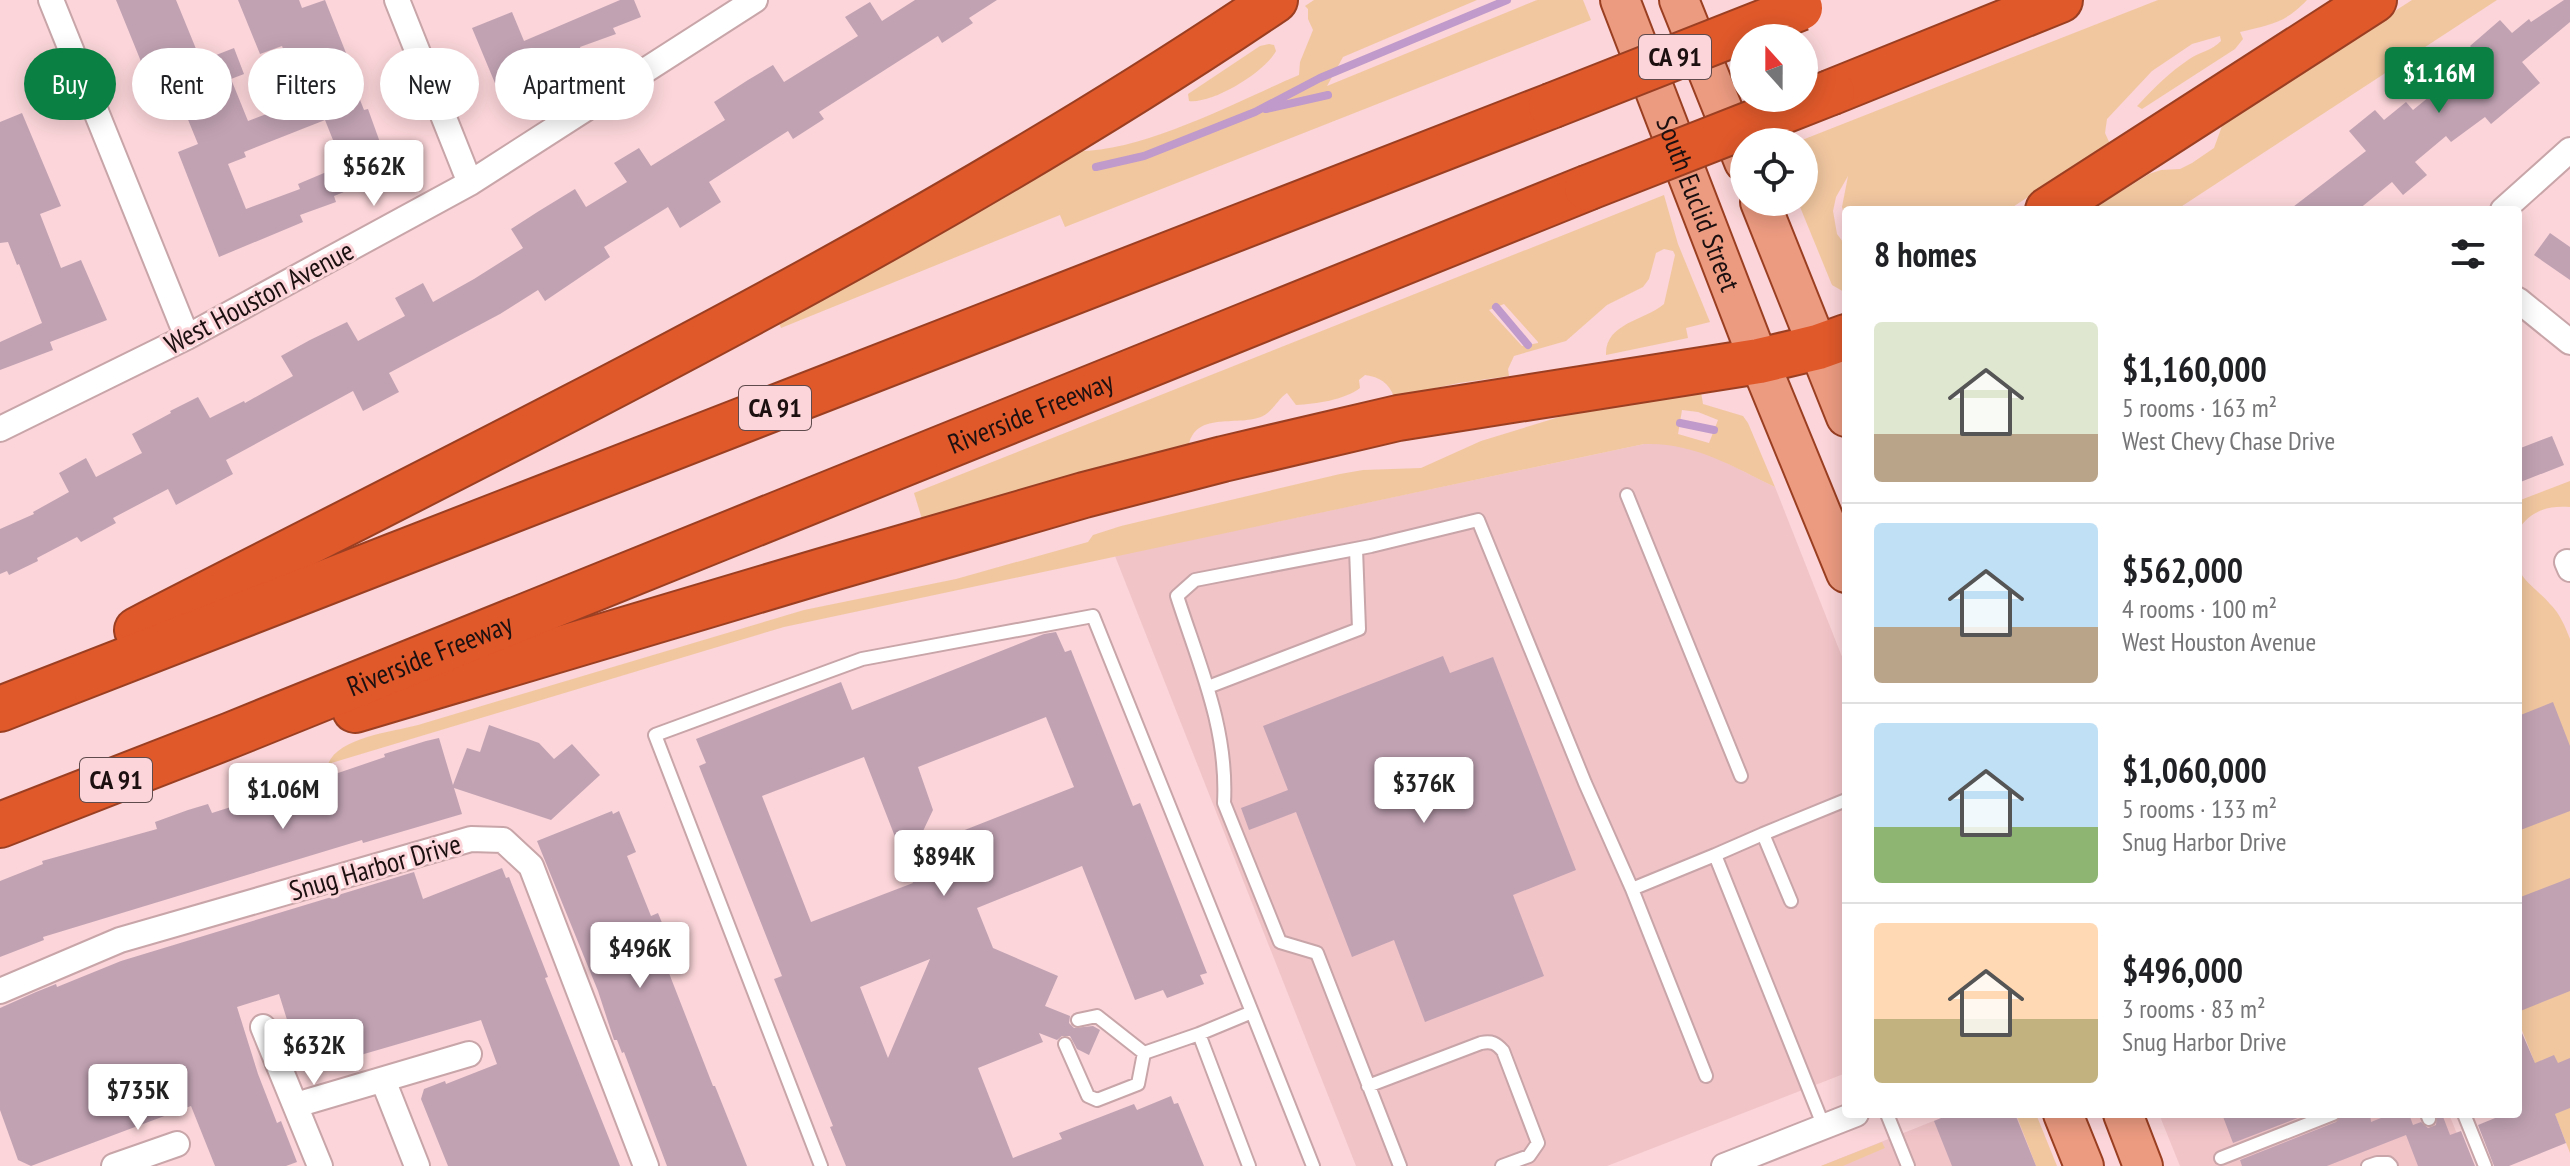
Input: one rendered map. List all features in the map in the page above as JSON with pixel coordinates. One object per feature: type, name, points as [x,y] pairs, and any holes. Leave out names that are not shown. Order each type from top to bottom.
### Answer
[{"type":"highway","points":[[0,701],[537,424],[929,216],[1199,51],[1275,0]]},
{"type":"highway","name":"Riverside Freeway","points":[[0,825],[2060,0]]},
{"type":"highway","points":[[2054,206],[2374,0]]},
{"type":"highway","name":"CA 91","points":[[0,709],[1811,4]]},
{"type":"highway","points":[[231,735],[372,707],[822,571],[1084,495],[1223,459],[1398,418],[1759,361],[1832,342]]},
{"type":"main road","name":"South Euclid Street","points":[[1620,0],[1759,361],[1842,563]]},
{"type":"main road","name":"South Euclid Street","points":[[1679,0],[1730,128]]},
{"type":"main road","name":"South Euclid Street","points":[[1767,216],[1832,342],[1842,396]]},
{"type":"main road","points":[[2065,1118],[2084,1166]]},
{"type":"main road","points":[[2125,1118],[2143,1166]]},
{"type":"street","points":[[51,0],[187,337]]},
{"type":"street","points":[[397,0],[470,183]]},
{"type":"street","name":"West Houston Avenue","points":[[0,429],[187,337],[470,183],[743,3]]},
{"type":"street","points":[[2507,206],[2570,150]]},
{"type":"street","points":[[2522,303],[2570,342]]},
{"type":"street","name":"Snug Harbor Drive","points":[[0,991],[120,940],[471,839],[503,840],[531,866],[646,1166]]},
{"type":"street","points":[[263,1027],[320,1166]]},
{"type":"street","points":[[296,1105],[469,1054]]},
{"type":"street","points":[[383,1080],[417,1166]]},
{"type":"street","points":[[1724,1166],[1846,1118]]},
{"type":"street","points":[[114,1166],[177,1144]]},
{"type":"lane","points":[[1627,495],[1741,776]]},
{"type":"lane","points":[[1400,1166],[1317,953],[1280,942],[1224,803],[1225,778],[1218,725],[1177,596],[1195,580],[1356,549],[1478,520],[1585,783],[1632,889],[1706,1076]]},
{"type":"lane","points":[[1208,687],[1359,629],[1356,549]]},
{"type":"lane","points":[[821,1166],[655,735],[862,659],[1093,616],[1313,1166]]},
{"type":"lane","points":[[1632,889],[1842,802]]},
{"type":"lane","points":[[1763,834],[1791,901]]},
{"type":"lane","points":[[1715,855],[1824,1127]]},
{"type":"lane","points":[[1144,1053],[1252,1012]]},
{"type":"lane","points":[[1078,1020],[1097,1016],[1144,1053]]},
{"type":"lane","points":[[1199,1034],[1249,1166]]},
{"type":"lane","points":[[1368,1086],[1481,1043],[1491,1041],[1497,1044],[1503,1051],[1538,1143],[1529,1156],[1502,1166]]},
{"type":"lane","points":[[1065,1044],[1088,1096],[1097,1100],[1138,1084],[1144,1053]]},
{"type":"lane","points":[[1889,1118],[1908,1166]]},
{"type":"lane","points":[[2221,1158],[2323,1118]]},
{"type":"lane","points":[[2466,1118],[2485,1166]]},
{"type":"lane","points":[[2368,1166],[2377,1163],[2391,1166]]},
{"type":"shaded area","points":[[1314,0],[1477,0],[1343,57],[1327,86],[1537,0],[1583,0],[1591,20],[1065,227],[1060,215],[781,328],[777,318],[1074,151],[1129,144],[1158,135],[1299,75],[1300,62],[1313,30],[1305,6]]},
{"type":"shaded area","points":[[2158,0],[2307,0],[2284,19],[2240,32],[2243,39],[2235,49],[2142,109],[2137,106],[2163,80],[2188,60],[2221,41],[2220,36],[2192,44],[2152,71],[2107,119],[2105,133],[2110,144],[2014,206],[1842,206],[1848,176],[1836,197],[1833,211],[1837,234],[1842,241],[1842,291],[1832,285],[1804,216],[1818,216],[1818,134]]},
{"type":"shaded area","points":[[2412,0],[2497,0],[2182,206],[2097,206],[2149,174],[2180,169],[2192,163],[2214,148],[2222,126],[2237,113]]},
{"type":"shaded area","points":[[1274,45],[1276,51],[1250,77],[1224,92],[1199,101],[1189,101],[1188,94],[1260,46]]},
{"type":"shaded area","points":[[1664,195],[1678,244],[1710,322],[1686,328],[1688,338],[1606,355],[1607,344],[1619,329],[1664,304],[1675,255],[1673,251],[1664,249],[1656,253],[1649,279],[1643,287],[1607,305],[1566,341],[1514,356],[1508,369],[1509,376],[1394,397],[1383,382],[1365,375],[1359,380],[1360,388],[1338,398],[1296,405],[1287,393],[1263,416],[1201,427],[1193,434],[1189,444],[922,519],[914,493]],"holes":[[[1504,304],[1538,342],[1522,346],[1489,310]]]},
{"type":"shaded area","points":[[1701,392],[1703,404],[1743,416],[1775,487],[1696,451],[1662,444],[1644,444],[784,627],[328,764],[343,748],[367,737],[418,725],[804,610],[956,579],[1088,542],[1093,535],[1121,526],[1340,474],[1421,468],[1481,441],[1582,410]],"holes":[[[1682,410],[1718,420],[1709,443],[1678,434]]]},
{"type":"shaded area","points":[[1668,443],[1707,453],[1775,487],[1842,657],[1842,1075],[1607,1166],[1356,1166],[1115,556],[1644,444]]},
{"type":"shaded area","points":[[2570,481],[2570,507],[2540,511],[2522,525],[2522,499]]},
{"type":"shaded area","points":[[2522,575],[2557,612],[2570,639],[2570,1153],[2522,1030]]},
{"type":"shaded area","points":[[1941,1118],[2018,1118],[2036,1166],[1821,1166]]},
{"type":"shaded area","points":[[2018,1118],[2038,1118],[2057,1166],[2036,1166]]},
{"type":"shaded area","points":[[2161,1118],[2451,1118],[2470,1166],[2180,1166]]},
{"type":"shaded area","points":[[1882,1142],[1885,1148],[1843,1166],[1821,1166]]},
{"type":"building","points":[[116,0],[176,0],[196,48],[136,48]]},
{"type":"building","points":[[238,0],[299,0],[302,8],[325,0],[344,48],[258,48]]},
{"type":"building","points":[[620,0],[634,0],[641,17],[613,28],[616,34],[580,48],[495,48],[495,83],[472,28],[512,12],[524,41]]},
{"type":"building","points":[[915,0],[997,0],[969,18],[973,23],[942,43],[938,36],[819,112],[824,119],[793,139],[788,131],[709,182],[721,202],[680,228],[668,207],[604,247],[610,257],[545,301],[538,290],[500,314],[389,373],[399,392],[363,411],[353,391],[226,460],[233,474],[176,505],[168,489],[113,518],[116,523],[81,542],[77,537],[9,575],[7,571],[0,574],[0,529],[34,514],[69,492],[59,473],[86,458],[96,477],[142,453],[132,434],[198,397],[210,418],[245,403],[293,376],[281,356],[347,322],[358,341],[405,316],[395,298],[423,283],[433,302],[523,248],[511,229],[539,211],[575,189],[586,207],[627,182],[614,163],[639,148],[651,166],[725,120],[714,102],[748,80],[773,65],[784,82],[858,36],[845,17],[870,2],[882,21]]},
{"type":"building","points":[[2564,0],[2570,0],[2570,22],[2522,62],[2540,83],[2491,124],[2485,117],[2451,142],[2446,136],[2415,162],[2427,175],[2403,195],[2392,182],[2363,206],[2294,206],[2366,151],[2349,131],[2375,110],[2384,120],[2406,102],[2413,110],[2479,56],[2470,46],[2500,20],[2512,33],[2529,19],[2531,22]]},
{"type":"building","points":[[234,48],[244,74],[232,79],[232,49]]},
{"type":"building","points":[[232,81],[248,121],[251,120],[325,120],[364,120],[364,110],[368,109],[391,173],[334,196],[336,202],[300,215],[303,222],[219,257],[178,152],[198,144],[188,120],[232,120]],"holes":[[[325,120],[343,165],[298,184],[300,189],[246,209],[228,164],[246,157],[244,152]]]},
{"type":"building","points":[[22,113],[61,206],[40,214],[61,268],[81,260],[107,320],[50,342],[53,350],[0,370],[0,342],[42,323],[8,242],[0,243],[0,122]]},
{"type":"building","points":[[2550,233],[2570,247],[2570,280],[2534,255]]},
{"type":"building","points":[[2552,436],[2564,465],[2522,481],[2522,447]]},
{"type":"building","points":[[1056,632],[1065,652],[1071,650],[1133,806],[1140,803],[1207,973],[1200,975],[1204,984],[1167,998],[1163,990],[1135,1000],[1082,866],[977,908],[993,948],[1058,976],[1045,1006],[1070,1016],[1069,1023],[1074,1028],[1093,1026],[1100,1030],[1089,1055],[1077,1049],[1070,1036],[1057,1040],[1039,1033],[1043,1042],[978,1068],[1013,1158],[1062,1139],[1059,1133],[1134,1104],[1137,1110],[1171,1096],[1174,1104],[1178,1103],[1204,1166],[846,1166],[774,979],[782,976],[699,766],[706,763],[696,739],[841,682],[852,710],[1044,634]],"holes":[[[1046,717],[1074,787],[914,850],[933,810],[918,767]],[[864,757],[913,883],[811,922],[762,796]],[[930,959],[888,1058],[860,987]]]},
{"type":"building","points":[[1443,656],[1450,673],[1493,657],[1576,870],[1513,895],[1544,976],[1425,1022],[1394,940],[1352,957],[1296,812],[1249,830],[1241,808],[1288,790],[1263,726]]},
{"type":"building","points":[[2553,702],[2570,746],[2570,811],[2522,829],[2522,714]]},
{"type":"building","points":[[489,725],[539,743],[554,759],[572,744],[600,775],[551,820],[454,788],[462,814],[363,843],[362,840],[43,937],[44,940],[0,957],[0,881],[43,864],[42,861],[157,829],[155,822],[188,810],[208,804],[212,813],[439,738],[453,785],[467,748],[480,752]]},
{"type":"building","points":[[612,811],[613,814],[619,811],[636,852],[627,856],[651,916],[658,913],[674,952],[670,953],[675,965],[667,968],[747,1166],[667,1166],[624,1052],[614,1040],[598,991],[537,841]]},
{"type":"building","points":[[502,868],[506,878],[509,877],[548,977],[545,978],[620,1166],[448,1166],[421,1099],[424,1089],[497,1064],[481,1020],[309,1070],[302,1065],[298,1055],[279,994],[237,1007],[258,1074],[277,1123],[281,1121],[297,1162],[286,1166],[215,1166],[191,1106],[31,1166],[18,1160],[0,1110],[0,1008],[121,961],[414,872],[423,899]]},
{"type":"building","points":[[2570,878],[2570,991],[2522,1010],[2522,896]]},
{"type":"building","points":[[2522,1033],[2535,1063],[2554,1055],[2558,1063],[2570,1058],[2570,1108],[2555,1114],[2566,1143],[2509,1166],[2494,1166],[2478,1125],[2495,1118],[2522,1118]]},
{"type":"building","points":[[1941,1118],[2017,1118],[2036,1166],[1952,1166],[1934,1121]]},
{"type":"building","points":[[2224,1118],[2298,1118],[2233,1143]]},
{"type":"building","points":[[2339,1118],[2370,1118],[2371,1122],[2381,1118],[2410,1118],[2413,1125],[2421,1122],[2428,1128],[2436,1125],[2437,1118],[2444,1118],[2450,1135],[2461,1131],[2475,1166],[2418,1166],[2406,1135],[2327,1166],[2242,1166],[2240,1160],[2336,1122]]},
{"type":"waterway","points":[[1096,167],[1144,156],[1255,112],[1320,78],[1507,0]]},
{"type":"waterway","points":[[1266,109],[1328,95]]},
{"type":"waterway","points":[[1496,307],[1528,345]]},
{"type":"waterway","points":[[1680,423],[1714,430]]}]
